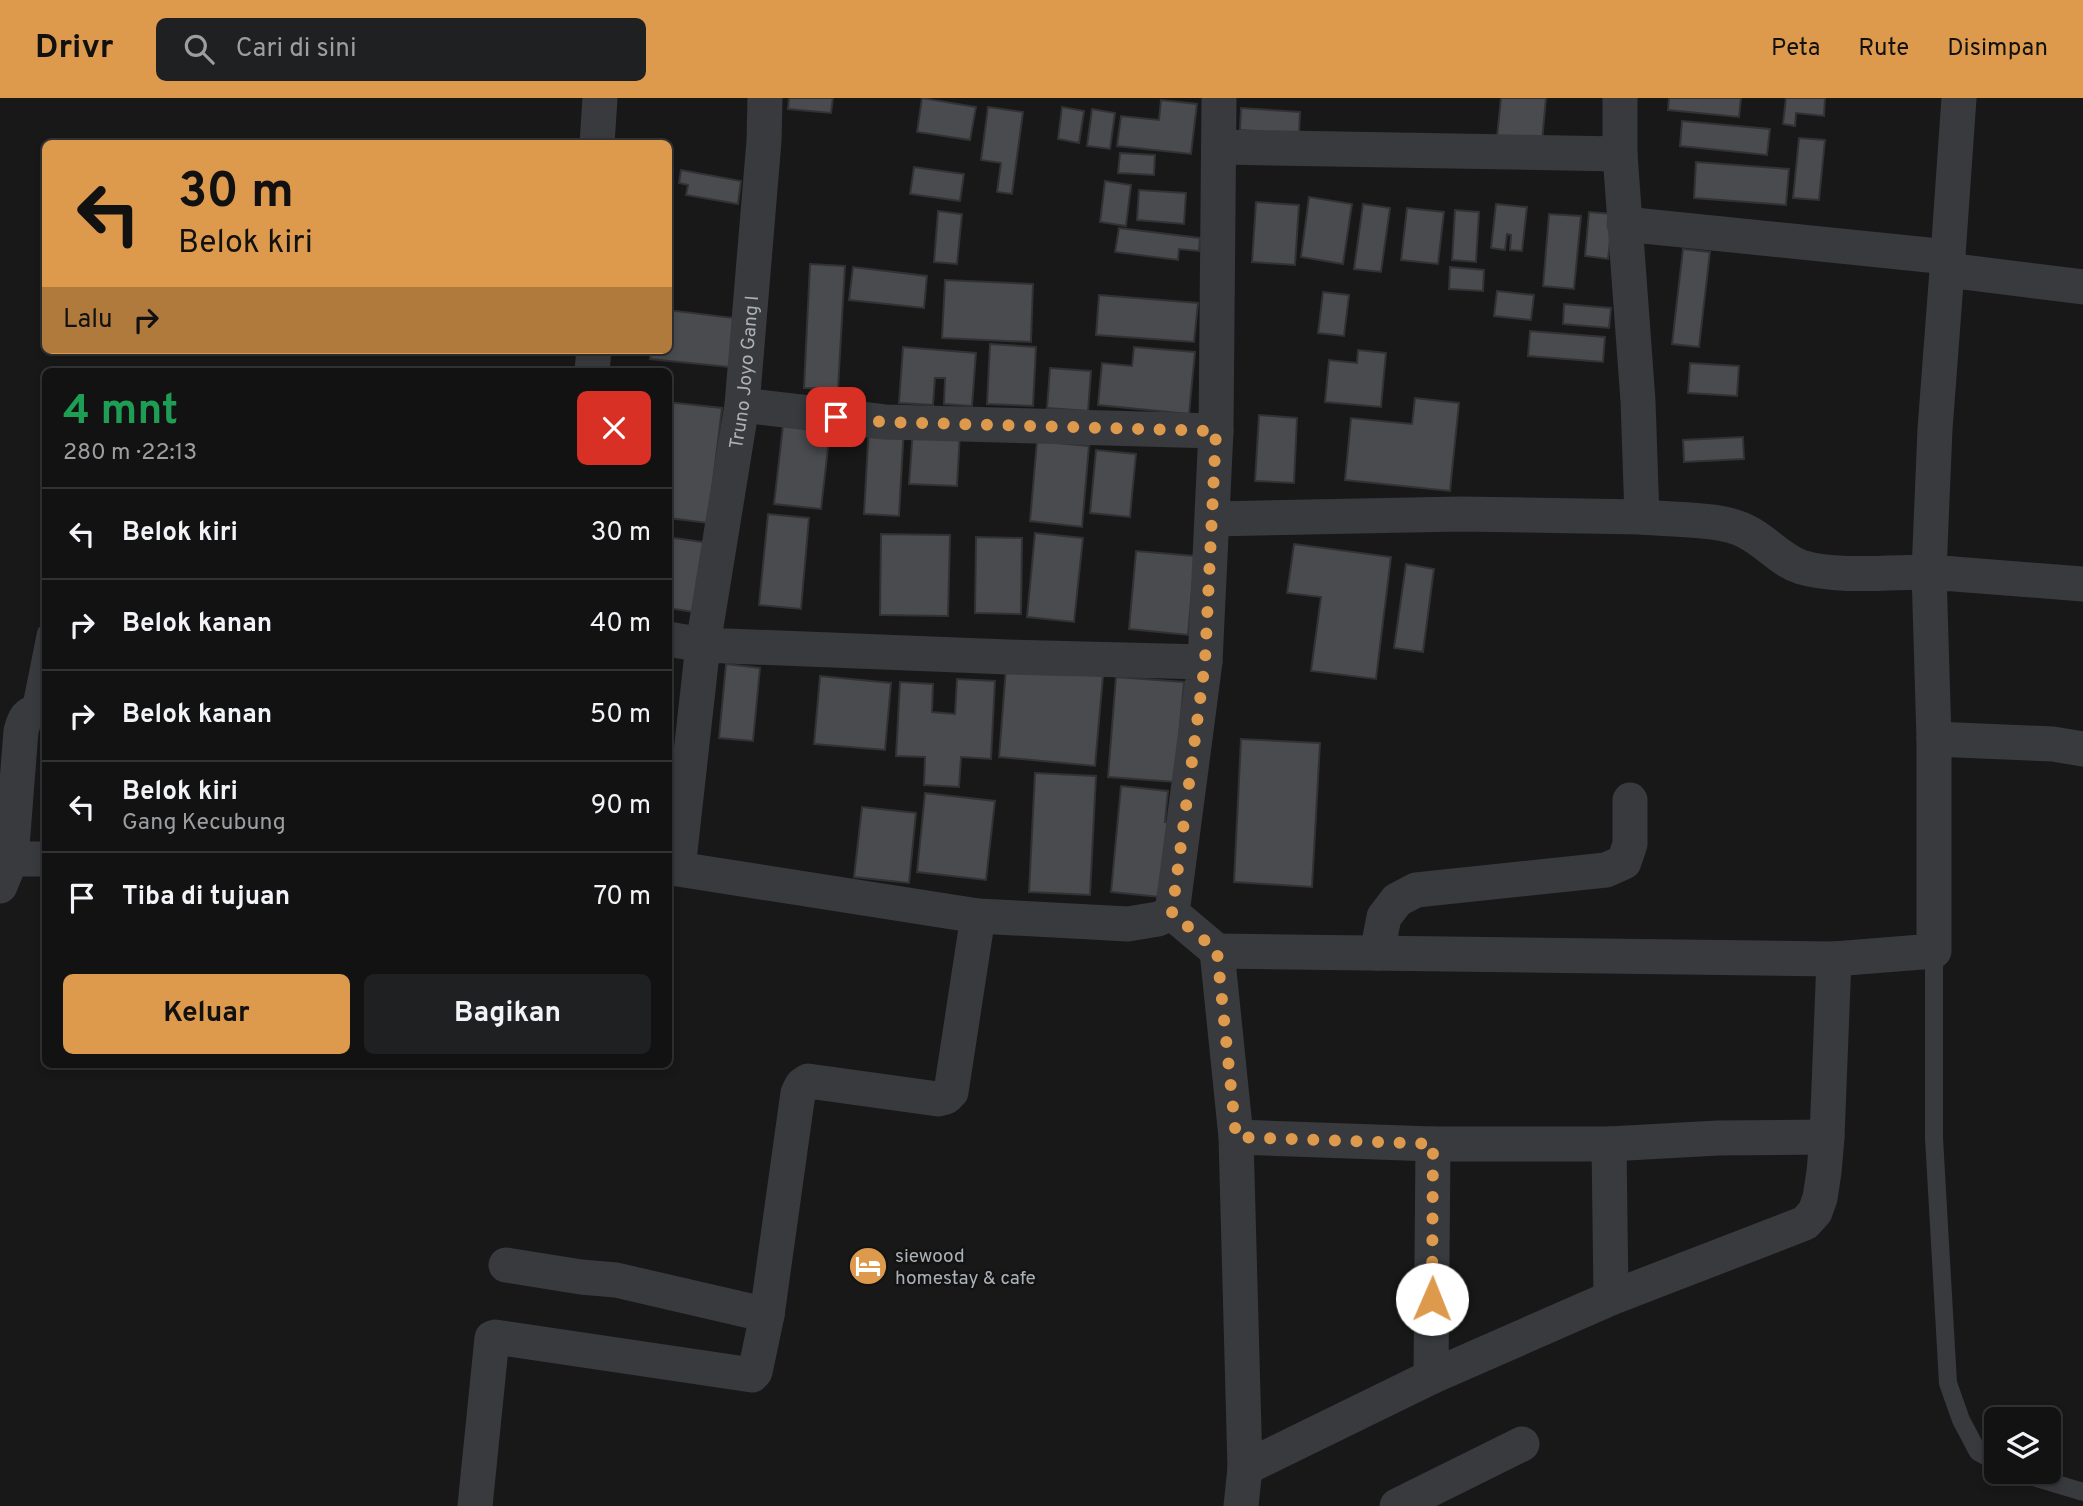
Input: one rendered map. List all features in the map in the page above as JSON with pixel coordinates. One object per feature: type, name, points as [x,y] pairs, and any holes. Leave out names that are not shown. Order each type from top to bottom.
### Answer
[{"type":"street","points":[[597,140],[600,98]]},
{"type":"street","name":"Truno Joyo Gang I","points":[[673,876],[703,645],[742,405],[764,141],[765,98]]},
{"type":"street","points":[[1172,913],[1205,662],[1216,431],[1219,98]]},
{"type":"street","points":[[1620,98],[1620,154],[1638,401],[1642,517]]},
{"type":"street","points":[[1172,913],[1217,951],[1834,960],[1934,951],[1934,740],[1929,572],[1935,429],[1959,98]]},
{"type":"street","points":[[1220,147],[1620,154]]},
{"type":"street","points":[[1624,224],[1947,263],[2083,287]]},
{"type":"street","points":[[742,405],[885,422],[1216,431]]},
{"type":"street","points":[[1213,519],[1461,514],[1642,517],[1734,527],[1746,531],[1781,557],[1801,567],[1837,572],[1929,572],[2083,584]]},
{"type":"street","points":[[672,640],[703,645],[1205,662]]},
{"type":"street","points":[[25,716],[5,873],[42,860]]},
{"type":"street","points":[[1934,740],[2053,744],[2083,749]]},
{"type":"street","points":[[1377,954],[1384,917],[1397,900],[1416,890],[1606,870],[1624,862],[1630,844],[1629,800]]},
{"type":"street","points":[[673,876],[978,916],[1139,924],[1172,913]]},
{"type":"street","points":[[475,1506],[492,1338],[752,1375],[756,1369],[767,1315],[802,1085],[808,1081],[937,1099],[946,1097],[951,1092],[978,916]]},
{"type":"street","points":[[1217,951],[1236,1137],[1245,1468],[1241,1506]]},
{"type":"street","points":[[1245,1468],[1432,1377],[1611,1298],[1805,1223],[1815,1212],[1820,1198],[1827,1137],[1834,960]]},
{"type":"street","points":[[1236,1137],[1433,1144],[1609,1144],[1718,1138],[1827,1137]]},
{"type":"street","points":[[1432,1377],[1433,1144]]},
{"type":"street","points":[[1609,1144],[1611,1298]]},
{"type":"street","points":[[506,1265],[616,1280],[767,1315]]},
{"type":"street","points":[[1397,1506],[1522,1444]]},
{"type":"lane","points":[[25,716],[42,649]]},
{"type":"lane","points":[[1934,951],[1934,1138],[1948,1383],[1961,1420],[1978,1452],[1984,1455]]},
{"type":"lane","points":[[2057,1484],[2083,1492]]},
{"type":"building","points":[[789,98],[833,98],[831,113],[788,109]]},
{"type":"building","points":[[922,98],[976,107],[970,140],[917,132]]},
{"type":"building","points":[[1501,98],[1546,98],[1542,142],[1497,137]]},
{"type":"building","points":[[1669,98],[1741,98],[1739,117],[1668,110]]},
{"type":"building","points":[[1786,98],[1825,98],[1824,116],[1796,113],[1795,126],[1783,124]]},
{"type":"building","points":[[1161,100],[1197,104],[1191,154],[1117,146],[1121,116],[1159,120]]},
{"type":"building","points":[[988,107],[1023,112],[1012,194],[997,192],[1001,163],[981,160]]},
{"type":"building","points":[[1062,107],[1084,111],[1079,143],[1058,139]]},
{"type":"building","points":[[1241,108],[1300,112],[1299,134],[1240,130]]},
{"type":"building","points":[[1092,109],[1115,113],[1110,149],[1087,146]]},
{"type":"building","points":[[1682,121],[1770,129],[1767,155],[1680,146]]},
{"type":"building","points":[[1799,138],[1825,140],[1819,200],[1793,198]]},
{"type":"building","points":[[1120,153],[1155,155],[1154,175],[1118,173]]},
{"type":"building","points":[[1696,162],[1789,169],[1786,205],[1694,198]]},
{"type":"building","points":[[914,167],[964,174],[960,201],[910,194]]},
{"type":"building","points":[[681,170],[741,181],[738,204],[686,195],[688,185],[679,183]]},
{"type":"building","points":[[1105,181],[1131,185],[1126,226],[1100,222]]},
{"type":"building","points":[[1139,190],[1186,193],[1184,224],[1137,220]]},
{"type":"building","points":[[1309,197],[1352,204],[1343,264],[1301,257]]},
{"type":"building","points":[[1256,202],[1299,205],[1295,265],[1252,262]]},
{"type":"building","points":[[1363,204],[1390,208],[1381,272],[1354,269]]},
{"type":"building","points":[[1496,204],[1527,207],[1522,251],[1510,250],[1511,235],[1507,234],[1505,250],[1491,248]]},
{"type":"building","points":[[1407,208],[1444,212],[1438,264],[1401,260]]},
{"type":"building","points":[[1455,210],[1479,212],[1476,262],[1452,260]]},
{"type":"building","points":[[938,211],[962,214],[957,264],[934,262]]},
{"type":"building","points":[[1589,212],[1613,214],[1608,259],[1585,256]]},
{"type":"building","points":[[1549,214],[1581,216],[1574,289],[1543,286]]},
{"type":"building","points":[[1119,228],[1200,238],[1199,251],[1179,249],[1178,260],[1115,252]]},
{"type":"building","points":[[1683,249],[1710,252],[1699,347],[1672,344]]},
{"type":"building","points":[[810,264],[845,266],[838,389],[804,388]]},
{"type":"building","points":[[853,267],[927,276],[924,308],[849,300]]},
{"type":"building","points":[[1450,267],[1484,270],[1483,291],[1449,289]]},
{"type":"building","points":[[945,280],[1033,284],[1031,342],[942,338]]},
{"type":"building","points":[[1497,291],[1534,295],[1531,320],[1494,316]]},
{"type":"building","points":[[1323,292],[1349,295],[1344,336],[1318,333]]},
{"type":"building","points":[[1099,295],[1198,303],[1194,342],[1096,335]]},
{"type":"building","points":[[1564,304],[1611,308],[1609,328],[1563,324]]},
{"type":"building","points":[[672,310],[734,318],[729,367],[650,359],[651,354],[672,354]]},
{"type":"building","points":[[1530,331],[1605,337],[1603,362],[1528,356]]},
{"type":"building","points":[[990,344],[1036,347],[1033,406],[987,404]]},
{"type":"building","points":[[903,347],[976,353],[972,406],[944,404],[945,378],[935,378],[933,405],[899,403]]},
{"type":"building","points":[[1134,347],[1195,352],[1189,414],[1098,405],[1102,363],[1132,366]]},
{"type":"building","points":[[1358,350],[1386,353],[1381,407],[1325,402],[1329,360],[1357,363]]},
{"type":"building","points":[[1690,363],[1739,366],[1737,396],[1688,393]]},
{"type":"building","points":[[1050,368],[1091,371],[1088,411],[1047,408]]},
{"type":"building","points":[[1415,398],[1459,403],[1450,491],[1345,480],[1351,418],[1412,424]]},
{"type":"building","points":[[672,402],[722,408],[708,523],[672,518]]},
{"type":"building","points":[[1259,415],[1297,418],[1294,483],[1255,481]]},
{"type":"building","points":[[784,417],[831,422],[821,509],[774,504]]},
{"type":"building","points":[[869,425],[904,427],[899,516],[864,514]]},
{"type":"building","points":[[913,428],[960,432],[957,486],[909,484]]},
{"type":"building","points":[[1743,437],[1744,459],[1684,462],[1683,440]]},
{"type":"building","points":[[1037,441],[1089,446],[1082,527],[1030,521]]},
{"type":"building","points":[[1096,450],[1136,454],[1130,517],[1090,513]]},
{"type":"building","points":[[768,514],[809,518],[801,609],[759,605]]},
{"type":"building","points":[[1035,533],[1083,538],[1074,622],[1027,617]]},
{"type":"building","points":[[881,534],[950,535],[948,616],[880,615]]},
{"type":"building","points":[[976,537],[1022,538],[1021,614],[975,613]]},
{"type":"building","points":[[672,538],[710,543],[700,613],[672,609]]},
{"type":"building","points":[[1294,544],[1391,557],[1376,679],[1311,671],[1321,597],[1287,593]]},
{"type":"building","points":[[1136,551],[1195,556],[1188,635],[1129,629]]},
{"type":"building","points":[[1406,564],[1434,569],[1423,652],[1394,648]]},
{"type":"building","points":[[726,664],[760,668],[753,741],[719,738]]},
{"type":"building","points":[[1006,668],[1103,676],[1095,766],[999,757]]},
{"type":"building","points":[[820,676],[891,683],[885,750],[814,744]]},
{"type":"building","points":[[1116,677],[1184,682],[1175,782],[1108,777]]},
{"type":"building","points":[[957,679],[995,681],[991,759],[961,757],[959,787],[924,785],[925,757],[896,756],[900,682],[933,684],[932,712],[955,714]]},
{"type":"building","points":[[1241,739],[1320,743],[1312,887],[1234,882]]},
{"type":"building","points":[[1035,773],[1096,776],[1090,895],[1029,892]]},
{"type":"building","points":[[1121,786],[1168,791],[1165,822],[1177,823],[1170,898],[1111,892]]},
{"type":"building","points":[[925,793],[995,801],[986,880],[917,872]]},
{"type":"building","points":[[862,807],[916,813],[909,883],[854,877]]},
{"type":"place","name":"siewood homestay & cafe","points":[[868,1266]]},
{"type":"route","points":[[836,417],[885,422],[1216,431],[1205,662],[1172,913],[1217,951],[1236,1137],[1433,1144],[1432,1299]]}]
